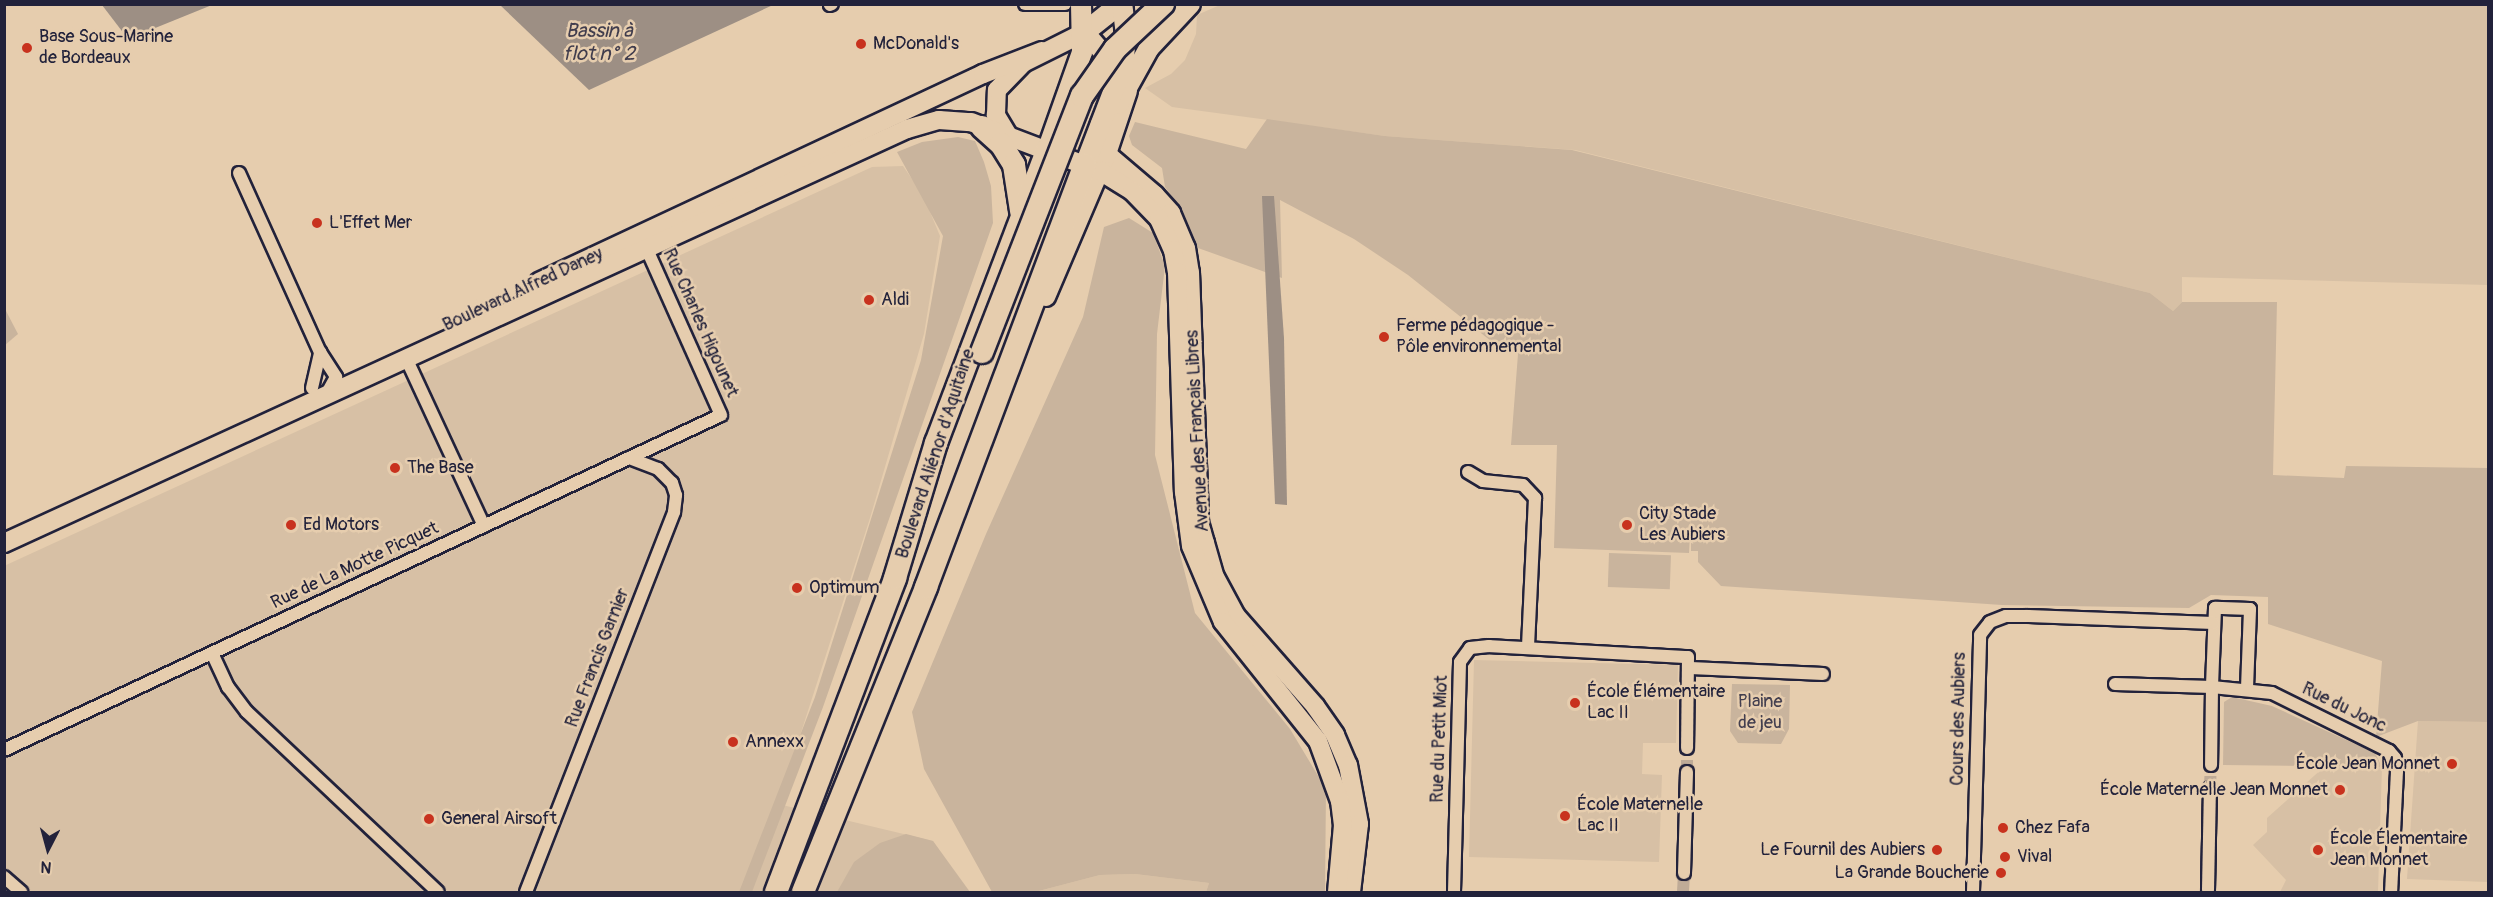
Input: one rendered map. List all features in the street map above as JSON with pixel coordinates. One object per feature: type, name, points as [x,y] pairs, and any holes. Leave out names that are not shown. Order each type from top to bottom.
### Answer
[{"type":"highway","points":[[906,545],[1082,96],[1115,49],[1163,4]]},
{"type":"highway","points":[[982,127],[1001,144],[1014,165],[1021,189],[1021,216]]},
{"type":"highway","name":"Boulevard Aliénor d'Aquitaine","points":[[776,892],[906,545],[936,443],[1047,151]]},
{"type":"highway","name":"Boulevard Aliénor d'Aquitaine","points":[[803,892],[1012,362],[1097,163]]},
{"type":"main road","points":[[1047,151],[1078,69],[1084,32],[1081,4]]},
{"type":"main road","points":[[1009,137],[996,115],[997,90],[1003,79],[1042,51],[1084,32],[1121,4]]},
{"type":"main road","points":[[1098,136],[1125,54],[1121,4]]},
{"type":"main road","points":[[1097,163],[1131,84],[1152,44],[1190,4]]},
{"type":"main road","points":[[1084,32],[1105,54],[1108,75],[1098,136],[1097,163]]},
{"type":"main road","name":"Boulevard Alfred Daney","points":[[4,543],[318,392],[336,377],[980,76],[1042,51]]},
{"type":"main road","points":[[1098,136],[1131,84]]},
{"type":"main road","name":"Boulevard Alfred Daney","points":[[4,529],[318,392],[406,358],[907,129],[947,120],[982,127],[1047,151],[1097,163]]},
{"type":"main road","name":"Avenue des Français Libres","points":[[1097,163],[1146,203],[1159,219],[1173,250],[1177,272],[1184,492],[1191,546],[1202,580],[1223,622],[1318,741],[1340,801],[1343,825],[1337,892]]},
{"type":"main road","name":"Avenue des Français Libres","points":[[1097,163],[1155,195],[1171,213],[1185,248],[1190,272],[1199,522],[1215,577],[1236,616],[1315,706],[1335,735],[1348,765],[1359,824],[1351,892]]},
{"type":"street","points":[[1025,4],[1065,4]]},
{"type":"street","points":[[239,173],[320,352],[336,377]]},
{"type":"street","name":"Rue Charles Higounet","points":[[646,247],[721,415]]},
{"type":"street","points":[[318,392],[320,352]]},
{"type":"street","points":[[406,358],[484,526]]},
{"type":"street","name":"Rue de La Motte Picquet","points":[[4,750],[721,415]]},
{"type":"street","name":"Rue Francis Garnier","points":[[526,892],[674,512],[676,495],[672,483],[658,469],[629,458]]},
{"type":"street","points":[[1468,472],[1483,481],[1523,485],[1535,498],[1528,648]]},
{"type":"street","points":[[2211,765],[2215,608],[2250,609],[2247,688]]},
{"type":"street","name":"Cours des Aubiers","points":[[1973,892],[1980,635],[1990,622],[2006,616],[2214,623]]},
{"type":"street","name":"Rue du Petit Miot","points":[[1454,892],[1460,662],[1463,653],[1478,646],[1680,655],[1688,657],[1691,668]]},
{"type":"street","points":[[212,653],[228,687],[247,712],[438,892]]},
{"type":"street","points":[[1687,748],[1691,668],[1823,674]]},
{"type":"street","name":"Rue du Jonc","points":[[2115,684],[2247,688],[2272,693],[2389,751],[2395,758],[2397,771],[2391,892]]},
{"type":"street","points":[[1684,873],[1687,772]]},
{"type":"street","points":[[2208,890],[2210,788]]},
{"type":"street","points":[[4,877],[21,892]]},
{"type":"shaded area","points":[[1220,5],[2488,5],[2488,285],[2182,277],[2182,302],[2173,311],[2150,293],[1575,150],[1385,136],[1172,107],[1145,88],[1171,74],[1185,60],[1196,34],[1197,15]]},
{"type":"shaded area","points":[[903,166],[923,195],[940,236],[924,334],[870,518],[778,804],[933,841],[968,892],[5,892],[4,566],[872,167]]},
{"type":"shaded area","points":[[1474,660],[1678,665],[1676,743],[1643,743],[1642,774],[1662,775],[1659,862],[1469,857]]},
{"type":"shaded area","name":"École Jean Monnet","points":[[2418,721],[2488,722],[2488,882],[2407,879]]},
{"type":"shaded area","name":"École Élementaire Jean Monnet","points":[[2324,767],[2382,767],[2378,892],[2280,892],[2286,880],[2253,845],[2267,832],[2267,818]]},
{"type":"shaded area","points":[[1135,874],[1209,883],[1206,892],[1035,892],[1100,875]]},
{"type":"green space","points":[[1267,119],[1385,136],[1572,150],[2150,293],[2173,311],[2182,302],[2277,302],[2273,475],[2344,478],[2346,466],[2488,468],[2488,722],[2418,721],[2376,737],[2382,661],[2268,624],[2268,597],[2211,595],[2189,608],[2002,605],[1721,586],[1698,562],[1698,551],[1691,551],[1691,516],[1689,553],[1554,548],[1557,445],[1511,445],[1518,354],[1501,349],[1408,275],[1354,239],[1280,200],[1282,278],[1198,248],[1183,212],[1165,187],[1162,168],[1132,145],[1129,136],[1135,122],[1246,149]]},
{"type":"green space","points":[[958,137],[975,141],[984,162],[991,186],[993,223],[823,707],[752,892],[739,892],[815,697],[921,360],[943,236],[897,152],[922,142]]},
{"type":"green space","points":[[1129,218],[1153,233],[1165,266],[1157,334],[1155,455],[1195,613],[1290,729],[1326,789],[1325,892],[1206,892],[1209,883],[1135,874],[1100,875],[1035,892],[992,892],[924,769],[912,712],[986,534],[1083,317],[1104,227]]},
{"type":"green space","points":[[5,309],[18,334],[4,345]]},
{"type":"green space","points":[[1609,553],[1671,555],[1670,589],[1608,587]]},
{"type":"green space","name":"Plaine de jeu","points":[[1732,684],[1790,685],[1789,729],[1781,744],[1738,743],[1730,731]]},
{"type":"green space","points":[[2232,697],[2272,706],[2375,753],[2382,767],[2223,765],[2224,702]]},
{"type":"green space","points":[[906,834],[933,841],[970,892],[837,892],[854,862],[880,843]]},
{"type":"water","points":[[102,5],[212,5],[128,39]]},
{"type":"water","name":"Bassin à flot n° 2","points":[[500,5],[773,5],[589,90]]},
{"type":"water","points":[[1262,196],[1274,196],[1284,338],[1287,505],[1275,504]]},
{"type":"tunnel","points":[[1687,748],[1687,772]]},
{"type":"tunnel","points":[[2210,788],[2211,765]]},
{"type":"tunnel","points":[[1683,892],[1684,873]]},
{"type":"place","name":"McDonald's","points":[[861,44]]},
{"type":"place","name":"Base Sous-Marine de Bordeaux","points":[[27,48]]},
{"type":"place","name":"L'Effet Mer","points":[[317,223]]},
{"type":"place","name":"Aldi","points":[[869,300]]},
{"type":"place","name":"Ferme pédagogique - Pôle environnemental","points":[[1384,337]]},
{"type":"place","name":"The Base","points":[[395,468]]},
{"type":"place","name":"Ed Motors","points":[[291,525]]},
{"type":"place","name":"City Stade Les Aubiers","points":[[1627,525]]},
{"type":"place","name":"Optimum","points":[[797,588]]},
{"type":"place","name":"École Élémentaire Lac II","points":[[1575,703]]},
{"type":"place","name":"Annexx","points":[[733,742]]},
{"type":"place","name":"École Jean Monnet","points":[[2452,764]]},
{"type":"place","name":"École Maternelle Jean Monnet","points":[[2340,790]]},
{"type":"place","name":"École Maternelle Lac II","points":[[1565,816]]},
{"type":"place","name":"General Airsoft","points":[[429,819]]},
{"type":"place","name":"Chez Fafa","points":[[2003,828]]},
{"type":"place","name":"Le Fournil des Aubiers","points":[[1937,850]]},
{"type":"place","name":"École Élementaire Jean Monnet","points":[[2318,850]]},
{"type":"place","name":"Vival","points":[[2005,857]]},
{"type":"place","name":"La Grande Boucherie","points":[[2001,873]]}]
